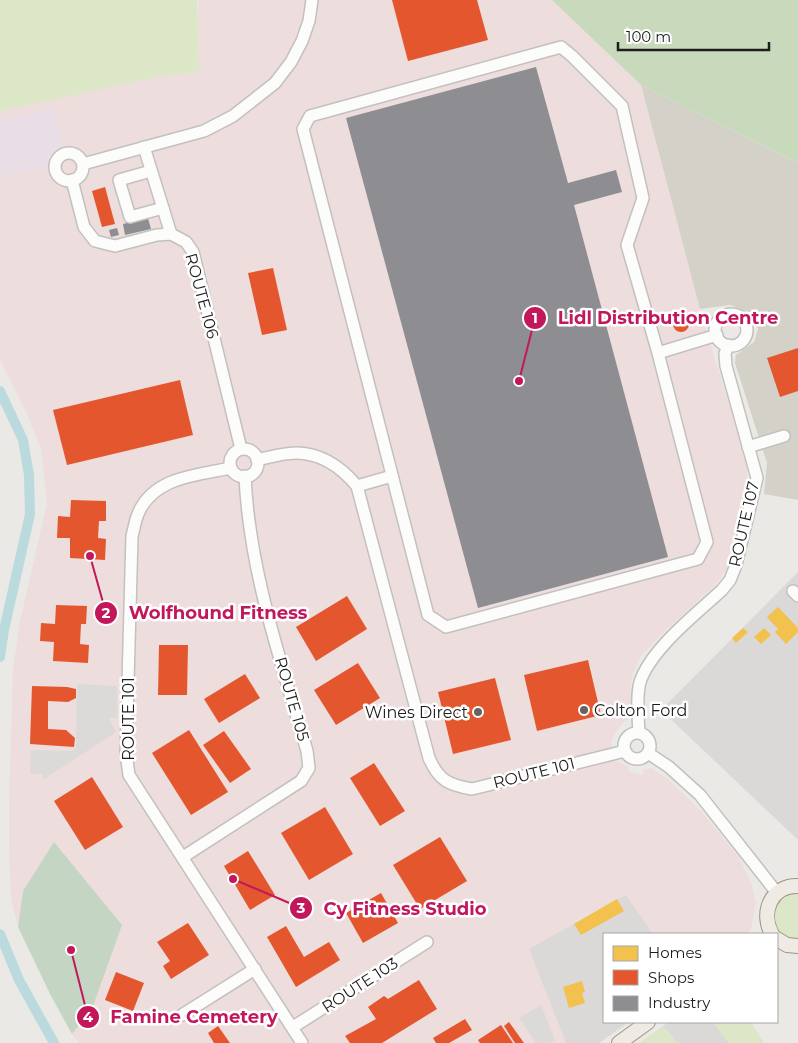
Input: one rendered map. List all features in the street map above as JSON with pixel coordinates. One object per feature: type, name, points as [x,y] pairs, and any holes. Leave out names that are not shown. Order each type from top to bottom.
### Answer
[{"type":"main road","points":[[772,933],[766,917],[771,900],[785,888],[798,886]]},
{"type":"main road","points":[[778,940],[787,945],[798,946]]},
{"type":"main road","points":[[619,1043],[647,1023]]},
{"type":"street","points":[[83,164],[204,131],[233,116],[274,83],[291,62],[302,41],[309,21],[312,0]]},
{"type":"street","points":[[561,47],[622,106],[643,198],[627,245],[658,353],[707,542],[698,559],[446,627],[428,616],[303,129],[310,116],[561,47]]},
{"type":"street","points":[[144,147],[171,234]]},
{"type":"street","points":[[64,153],[78,156],[83,164],[82,173],[72,180],[67,181],[59,176],[55,168],[57,159],[64,153]]},
{"type":"street","points":[[152,171],[120,180],[130,217],[163,208]]},
{"type":"street","name":"ROUTE 106","points":[[72,180],[84,227],[95,241],[115,246],[157,235],[171,234],[186,242],[193,252],[241,449]]},
{"type":"street","points":[[733,314],[742,318],[747,327],[745,337],[738,344],[728,345],[723,343],[716,335],[716,324],[723,316],[733,314]]},
{"type":"street","points":[[658,353],[716,335]]},
{"type":"street","name":"ROUTE 107","points":[[639,732],[640,683],[649,664],[662,648],[730,580],[736,565],[757,478],[726,366],[725,354],[728,345]]},
{"type":"street","points":[[748,447],[784,436]]},
{"type":"street","points":[[241,449],[249,450],[257,460],[256,469],[245,476],[236,474],[231,468],[232,456],[241,449]]},
{"type":"street","name":"ROUTE 101","points":[[257,460],[296,453],[322,457],[345,471],[357,486],[429,758],[436,772],[453,786],[472,789],[625,751]]},
{"type":"street","name":"ROUTE 101","points":[[231,468],[171,481],[150,494],[138,513],[132,536],[126,754],[129,775],[302,1043]]},
{"type":"street","name":"ROUTE 105","points":[[183,857],[301,781],[309,768],[307,751],[260,584],[246,495],[245,476]]},
{"type":"street","points":[[357,486],[392,476]]},
{"type":"street","points":[[639,732],[647,736],[650,744],[646,756],[638,759],[630,757],[625,751],[625,739],[631,734],[639,732]]},
{"type":"street","points":[[648,753],[669,767],[700,795],[777,893]]},
{"type":"street","name":"ROUTE 103","points":[[293,1027],[427,942]]},
{"type":"street","points":[[182,1015],[255,969]]},
{"type":"shaded area","points":[[198,0],[552,0],[641,85],[704,324],[748,465],[727,568],[718,582],[640,657],[631,679],[629,718],[621,725],[611,740],[616,761],[628,766],[629,772],[642,775],[644,770],[651,768],[668,779],[701,811],[739,857],[751,883],[756,903],[751,929],[747,933],[652,933],[626,895],[529,949],[566,1043],[80,1043],[72,1034],[92,1009],[104,973],[23,891],[18,927],[11,899],[9,850],[13,669],[20,621],[47,503],[41,449],[28,416],[0,360],[0,109],[167,75],[198,72]]},
{"type":"shaded area","points":[[641,85],[798,163],[798,500],[764,494],[767,463],[735,363],[736,355],[754,342],[758,329],[751,315],[731,305],[700,309]]},
{"type":"shaded area","points":[[53,108],[62,140],[62,148],[53,158],[50,166],[0,176],[0,122]]},
{"type":"shaded area","points":[[798,572],[798,840],[661,710]]},
{"type":"shaded area","points":[[77,684],[117,686],[117,718],[109,718],[116,732],[44,779],[42,774],[30,774],[31,750],[72,751],[76,748]]},
{"type":"shaded area","points":[[626,894],[652,933],[603,933],[603,1023],[628,1023],[599,1043],[566,1043],[528,949]]},
{"type":"shaded area","points":[[541,1005],[555,1040],[550,1043],[536,1043],[519,1018]]},
{"type":"shaded area","points":[[668,1023],[714,1023],[729,1043],[678,1043],[663,1026]]},
{"type":"green space","points":[[0,0],[197,0],[199,72],[167,75],[0,111]]},
{"type":"green space","points":[[552,0],[798,0],[798,163],[641,85]]},
{"type":"green space","points":[[54,842],[122,925],[92,1009],[72,1034],[51,996],[18,927],[23,891]]},
{"type":"green space","points":[[791,892],[798,892],[798,940],[788,938],[781,933],[776,927],[774,920],[774,912],[777,905]]},
{"type":"green space","points":[[714,1023],[752,1023],[764,1043],[729,1043]]},
{"type":"green space","points":[[663,1026],[678,1043],[640,1043]]},
{"type":"building: Homes","points":[[778,607],[798,628],[798,632],[786,644],[775,632],[778,629],[767,617]]},
{"type":"building: Homes","points":[[743,628],[748,632],[736,643],[732,638]]},
{"type":"building: Homes","points":[[764,628],[771,635],[761,644],[754,637]]},
{"type":"building: Homes","points":[[617,899],[624,911],[581,935],[574,924]]},
{"type":"building: Homes","points":[[582,981],[585,992],[582,993],[585,1003],[569,1008],[563,987]]},
{"type":"building: Shops","points":[[392,0],[477,0],[488,40],[408,61]]},
{"type":"building: Shops","points":[[105,187],[115,224],[102,227],[92,191]]},
{"type":"building: Shops","points":[[273,268],[287,330],[262,335],[248,273]]},
{"type":"building: Shops","points":[[678,316],[684,316],[689,321],[687,330],[678,332],[673,327],[673,321]]},
{"type":"building: Shops","points":[[798,348],[798,391],[780,397],[767,358]]},
{"type":"building: Shops","points":[[180,380],[193,435],[67,465],[53,410]]},
{"type":"building: Shops","points":[[71,500],[106,501],[106,521],[99,521],[98,538],[106,539],[105,560],[70,558],[70,538],[57,538],[58,516],[70,517]]},
{"type":"building: Shops","points":[[347,596],[367,629],[316,661],[296,627]]},
{"type":"building: Shops","points":[[56,605],[87,606],[86,624],[81,624],[80,644],[89,645],[88,663],[53,661],[54,642],[40,641],[41,623],[55,624]]},
{"type":"building: Shops","points":[[159,645],[188,645],[187,695],[158,695]]},
{"type":"building: Shops","points":[[588,660],[601,715],[537,731],[524,675]]},
{"type":"building: Shops","points":[[358,663],[380,698],[336,725],[314,690]]},
{"type":"building: Shops","points":[[245,674],[260,698],[219,723],[204,699]]},
{"type":"building: Shops","points":[[495,678],[511,740],[453,754],[438,692]]},
{"type":"building: Shops","points":[[32,686],[76,689],[76,698],[68,702],[48,701],[48,729],[66,730],[75,738],[74,747],[30,744]]},
{"type":"building: Shops","points":[[189,730],[228,792],[191,815],[152,753]]},
{"type":"building: Shops","points":[[224,731],[251,769],[230,783],[203,745]]},
{"type":"building: Shops","points":[[374,763],[405,811],[380,826],[350,778]]},
{"type":"building: Shops","points":[[92,777],[123,827],[85,850],[54,801]]},
{"type":"building: Shops","points":[[325,807],[353,854],[309,880],[281,833]]},
{"type":"building: Shops","points":[[440,837],[467,881],[420,909],[393,865]]},
{"type":"building: Shops","points":[[248,851],[275,895],[250,910],[224,866]]},
{"type":"building: Shops","points":[[381,893],[398,923],[363,943],[346,913]]},
{"type":"building: Shops","points":[[188,923],[209,955],[171,979],[163,966],[170,961],[157,942]]},
{"type":"building: Shops","points":[[286,926],[304,957],[329,942],[340,960],[296,987],[267,937]]},
{"type":"building: Shops","points":[[116,972],[144,983],[133,1011],[105,1000]]},
{"type":"building: Shops","points":[[419,980],[437,1009],[382,1043],[350,1043],[345,1036],[376,1019],[368,1007],[384,996],[388,999]]},
{"type":"building: Shops","points":[[465,1019],[472,1030],[449,1043],[436,1043],[433,1038]]},
{"type":"building: Shops","points":[[509,1022],[524,1043],[515,1043],[504,1026]]},
{"type":"building: Shops","points":[[501,1025],[513,1043],[480,1043],[478,1040]]},
{"type":"building: Shops","points":[[218,1026],[230,1043],[214,1043],[208,1033]]},
{"type":"building: Industry","points":[[536,67],[568,183],[616,170],[622,192],[574,205],[668,557],[478,608],[346,118]]},
{"type":"building: Industry","points":[[148,218],[151,229],[125,235],[123,224]]},
{"type":"building: Industry","points":[[117,228],[119,235],[111,237],[109,230]]},
{"type":"waterway","points":[[0,391],[23,440],[29,475],[30,514],[4,630],[0,657]]},
{"type":"waterway","points":[[0,934],[19,980],[54,1043]]},
{"type":"place","name":"Lidl Distribution Centre","points":[[519,381]]},
{"type":"place","name":"Wolfhound Fitness","points":[[90,556]]},
{"type":"place","name":"Colton Ford","points":[[584,710]]},
{"type":"place","name":"Wines Direct","points":[[478,712]]},
{"type":"place","name":"Cy Fitness Studio","points":[[233,879]]},
{"type":"place","name":"Famine Cemetery","points":[[71,950]]}]
